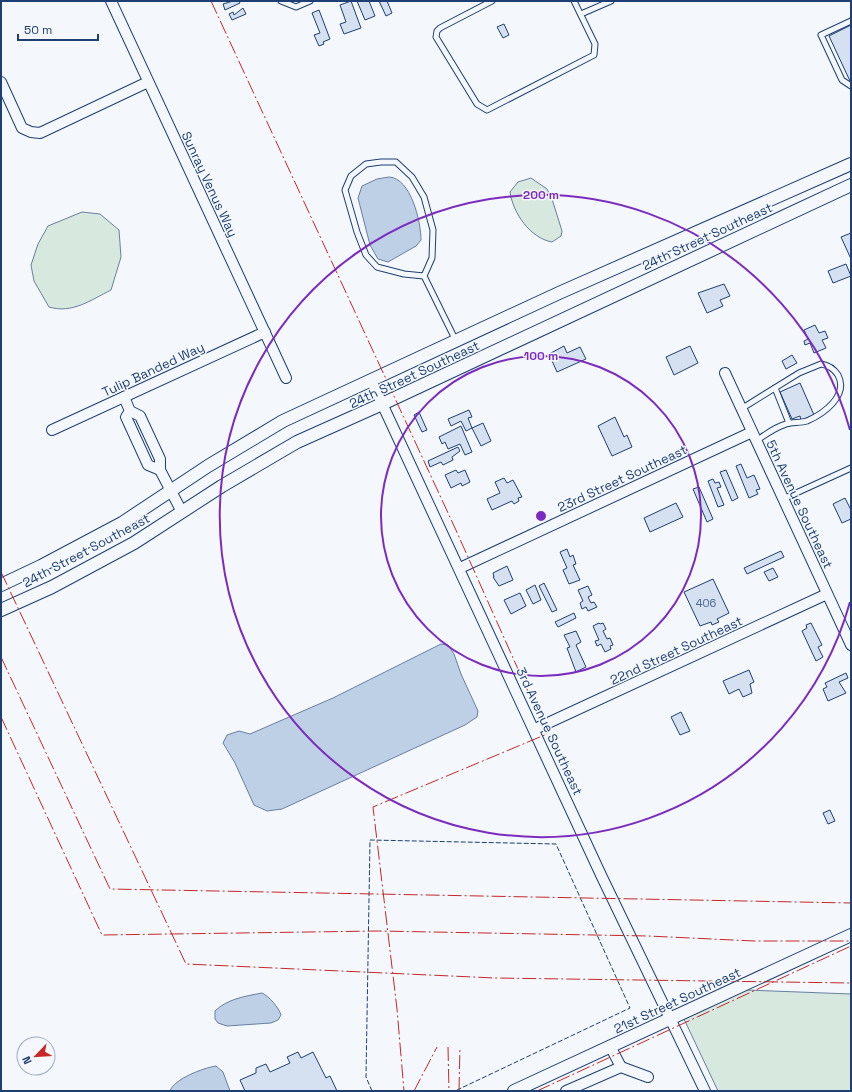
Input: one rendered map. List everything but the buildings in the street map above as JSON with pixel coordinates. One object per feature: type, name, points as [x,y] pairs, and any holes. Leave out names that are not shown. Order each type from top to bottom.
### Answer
[{"type":"street","name":"Sunray Venus Way","points":[[111,1],[286,378]]},
{"type":"street","points":[[1,82],[22,128],[31,132],[40,133],[148,82]]},
{"type":"street","name":"24th Street Southeast","points":[[1,585],[41,566],[122,523],[171,490],[283,421],[372,382],[567,290],[851,164]]},
{"type":"street","name":"24th Street Southeast","points":[[1,610],[52,586],[134,543],[222,486],[297,442],[382,404],[851,185]]},
{"type":"street","name":"Tulip Banded Way","points":[[52,430],[265,332]]},
{"type":"street","name":"5th Avenue Southeast","points":[[725,373],[851,645]]},
{"type":"street","name":"3rd Avenue Southeast","points":[[372,382],[535,729],[601,874],[705,1091]]},
{"type":"street","points":[[124,397],[130,411],[126,417],[148,465],[160,470],[182,512]]},
{"type":"street","name":"23rd Street Southeast","points":[[460,568],[754,436]]},
{"type":"street","name":"22nd Street Southeast","points":[[535,729],[827,594]]},
{"type":"street","name":"21st Street Southeast","points":[[514,1091],[851,935]]},
{"type":"street","points":[[610,1046],[621,1067],[648,1077]]},
{"type":"street","points":[[566,1091],[621,1067]]},
{"type":"lane","points":[[281,1],[296,7],[310,1]]},
{"type":"lane","points":[[492,1],[440,28],[437,31],[436,37],[477,104],[487,110],[594,55],[595,44],[574,1]]},
{"type":"lane","points":[[581,14],[611,1]]},
{"type":"lane","points":[[851,22],[821,35],[842,80],[846,85],[851,86]]},
{"type":"lane","points":[[396,162],[412,178],[424,197],[433,230],[432,258],[424,276],[404,274],[377,267],[366,255],[357,232],[345,190],[351,176],[366,164],[396,162]]},
{"type":"lane","points":[[424,276],[457,342]]},
{"type":"lane","points":[[741,409],[799,373],[821,364],[834,370],[839,379],[837,398],[828,408],[805,422],[789,423],[754,436]]},
{"type":"lane","points":[[775,388],[789,423]]},
{"type":"lane","points":[[783,498],[851,468]]},
{"type":"shaded area","points":[[531,178],[547,189],[552,199],[562,231],[561,236],[552,242],[544,240],[530,230],[519,216],[512,200],[510,192],[518,182]]},
{"type":"shaded area","points":[[82,212],[100,214],[119,230],[121,257],[111,290],[81,305],[66,309],[49,307],[34,281],[31,265],[38,244],[48,226]]},
{"type":"shaded area","points":[[746,990],[851,994],[851,1091],[718,1091],[684,1019]]},
{"type":"water","points":[[389,177],[397,179],[409,193],[417,212],[421,240],[416,246],[388,262],[378,259],[370,245],[358,198],[362,186],[377,179]]},
{"type":"water","points":[[441,644],[448,645],[454,654],[461,674],[478,711],[477,717],[465,725],[282,809],[267,811],[254,805],[235,763],[223,743],[227,735],[239,731],[250,734],[333,698]]},
{"type":"water","points":[[262,993],[271,999],[278,1009],[281,1015],[278,1020],[271,1023],[227,1026],[218,1023],[215,1019],[215,1011],[225,1004],[250,995]]},
{"type":"water","points":[[216,1066],[223,1072],[230,1091],[170,1091],[177,1082],[183,1078],[204,1069]]},
{"type":"fence","points":[[372,1091],[366,1077],[370,840],[556,844],[630,1008],[455,1091]]},
{"type":"power","points":[[211,1],[455,528],[547,734],[373,807],[397,1009],[404,1091]]},
{"type":"power","points":[[1,572],[186,964],[495,978],[851,983]]},
{"type":"power","points":[[1,657],[110,889],[851,903]]},
{"type":"power","points":[[1,717],[102,935],[378,931],[648,936],[754,941],[851,941]]},
{"type":"power","points":[[537,1091],[851,946]]},
{"type":"power","points":[[414,1091],[437,1047]]},
{"type":"power","points":[[448,1047],[449,1091]]},
{"type":"power","points":[[459,1091],[460,1047]]}]
